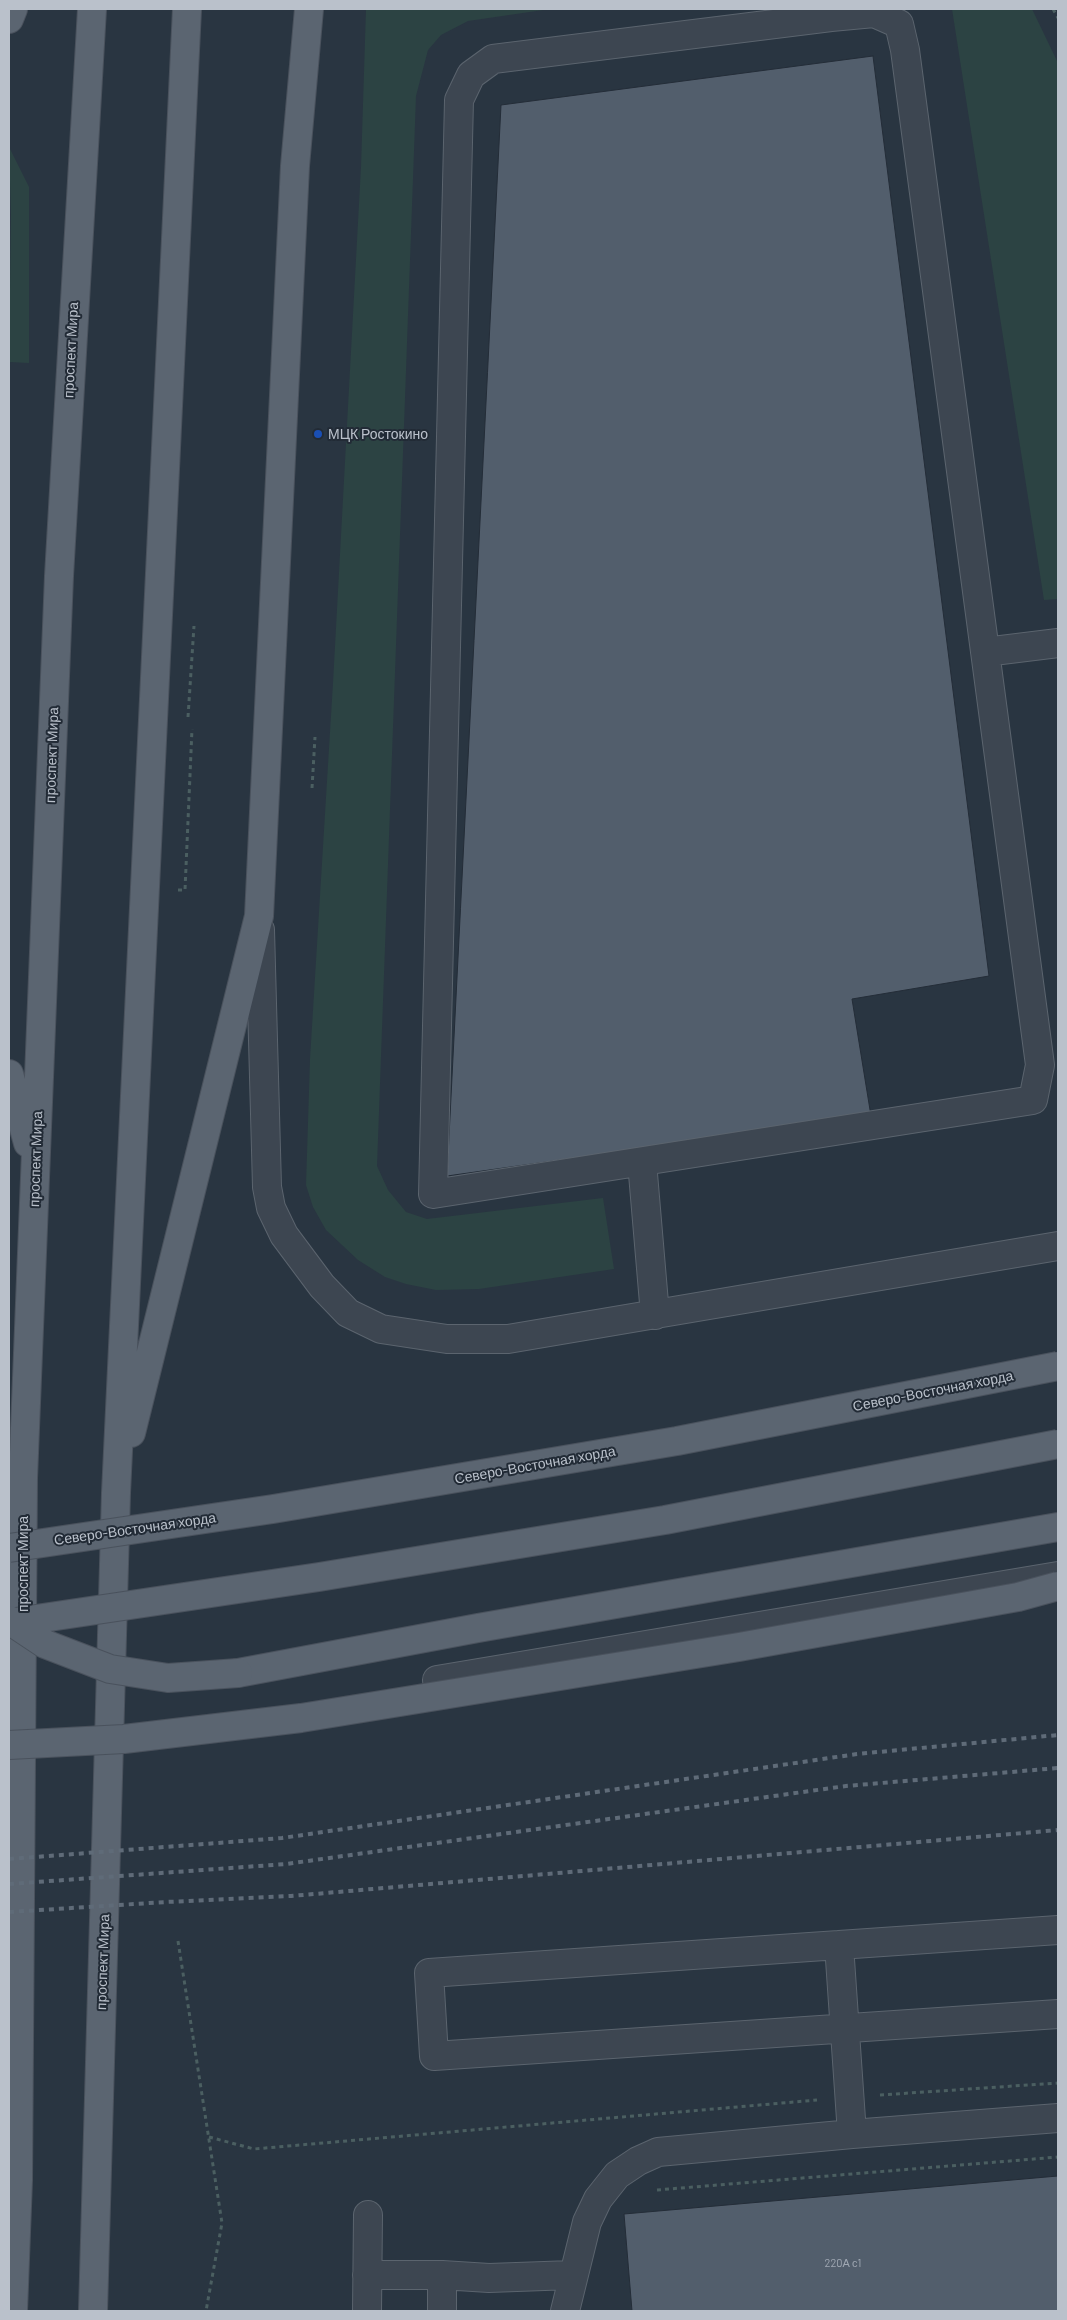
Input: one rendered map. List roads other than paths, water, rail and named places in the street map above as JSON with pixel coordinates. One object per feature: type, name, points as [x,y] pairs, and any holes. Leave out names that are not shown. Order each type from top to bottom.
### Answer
[{"type":"main road","points":[[9,19],[13,9]]},
{"type":"main road","name":"проспект Мира","points":[[13,2311],[13,2180],[23,1478],[59,576],[92,9]]},
{"type":"main road","name":"проспект Мира","points":[[93,2311],[116,1493],[187,9]]},
{"type":"main road","name":"проспект Мира","points":[[116,1493],[259,916],[294,166],[309,9]]},
{"type":"main road","points":[[9,1074],[36,1171]]},
{"type":"main road","name":"Северо-Восточная хорда","points":[[9,1548],[273,1509],[677,1441],[1058,1366]]},
{"type":"main road","points":[[9,1621],[310,1578],[665,1520],[1058,1444]]},
{"type":"main road","points":[[9,1621],[45,1644],[110,1669],[168,1678],[238,1673],[478,1628],[1058,1527]]},
{"type":"main road","points":[[9,1745],[124,1739],[301,1718],[739,1647],[1018,1597],[1058,1586]]},
{"type":"street","points":[[830,13],[874,13],[899,24],[906,60],[985,652],[1040,1065],[1033,1100],[433,1194],[460,100],[471,75],[493,59],[830,13]]},
{"type":"street","points":[[985,652],[1058,643]]},
{"type":"street","points":[[259,916],[267,1187],[271,1208],[284,1235],[302,1262],[322,1286],[348,1313],[381,1329],[447,1339],[508,1339],[1058,1246]]},
{"type":"street","points":[[642,1162],[655,1315]]},
{"type":"street","points":[[437,1680],[1058,1576]]},
{"type":"street","points":[[1058,1930],[429,1973],[434,2056],[1058,2014]]},
{"type":"street","points":[[839,1945],[852,2134]]},
{"type":"street","points":[[565,2311],[572,2275],[587,2222],[598,2198],[617,2175],[638,2160],[658,2152],[852,2134],[1058,2118]]},
{"type":"street","points":[[367,2311],[368,2215]]},
{"type":"street","points":[[367,2275],[442,2275],[489,2278],[572,2275]]},
{"type":"street","points":[[442,2275],[442,2311]]},
{"type":"railway","points":[[9,1859],[282,1838],[857,1754],[1058,1735]]},
{"type":"railway","points":[[9,1884],[286,1864],[846,1786],[1058,1768]]},
{"type":"railway","points":[[9,1912],[291,1896],[1058,1830]]},
{"type":"place","name":"МЦК Ростокино","points":[[318,434]]}]
